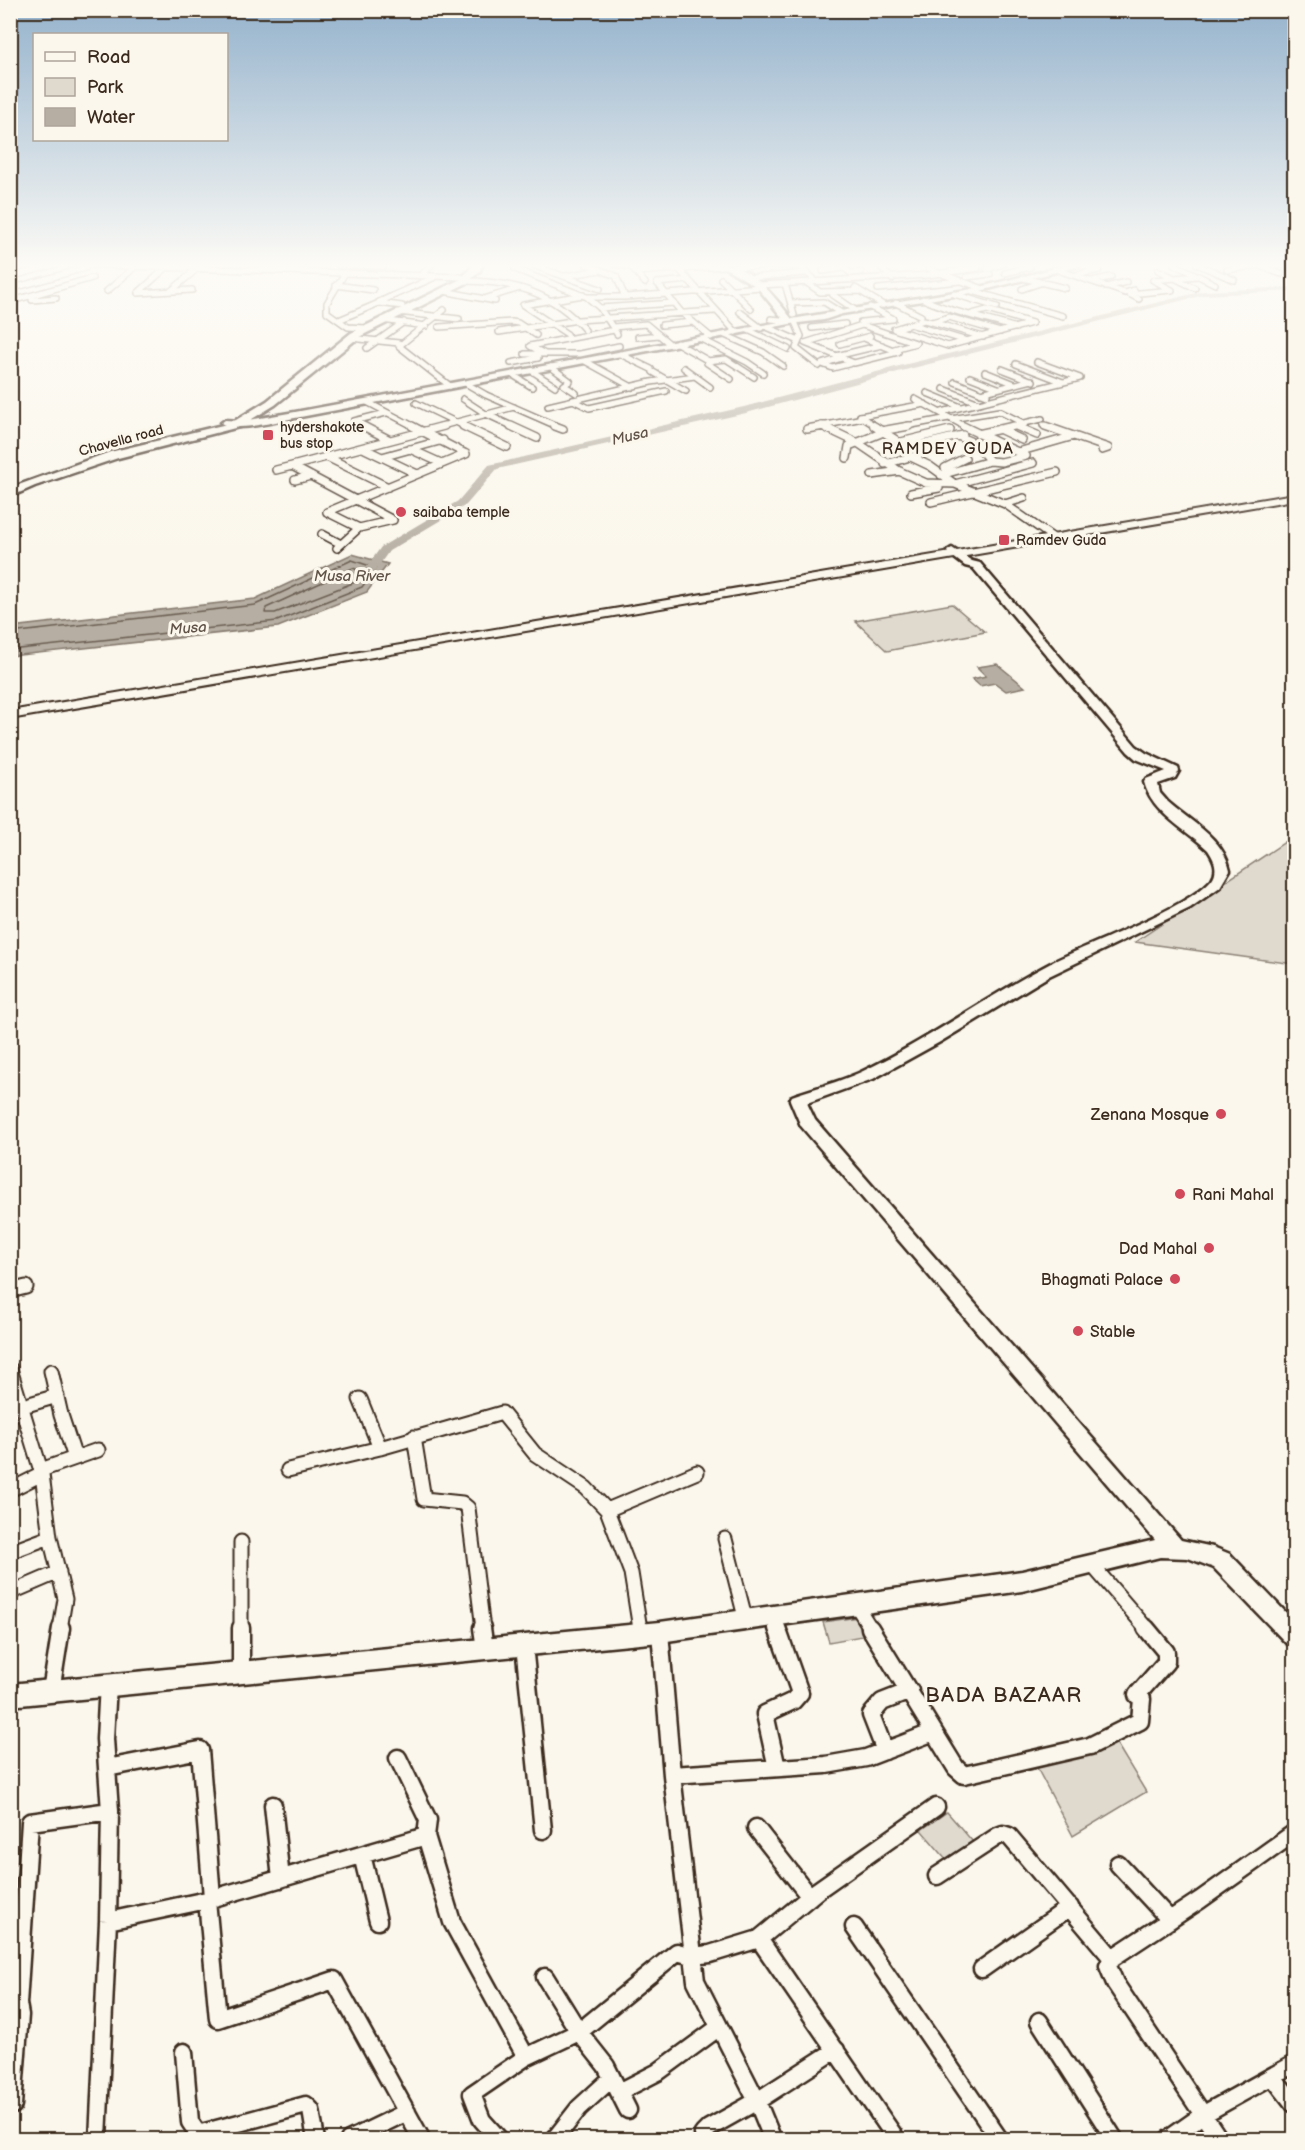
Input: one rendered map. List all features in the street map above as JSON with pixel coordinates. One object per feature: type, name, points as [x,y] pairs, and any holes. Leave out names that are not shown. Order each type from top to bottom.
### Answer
[{"type":"highway","name":"Chavella road","points":[[10,485],[104,453],[230,424],[264,402],[310,364]]},
{"type":"highway","name":"Chavella road","points":[[10,494],[31,483],[114,455],[230,424],[271,402],[317,364]]},
{"type":"main road","points":[[10,713],[954,553],[972,556],[1052,537],[1294,495]]},
{"type":"street","points":[[422,364],[450,386]]},
{"type":"street","points":[[230,424],[467,384],[560,364]]},
{"type":"street","points":[[595,364],[632,387]]},
{"type":"street","points":[[640,364],[686,391]]},
{"type":"street","points":[[711,364],[731,379]]},
{"type":"street","points":[[734,364],[754,377]]},
{"type":"street","points":[[750,364],[763,373]]},
{"type":"street","points":[[823,364],[833,368],[848,364]]},
{"type":"street","points":[[1017,364],[1063,382]]},
{"type":"street","points":[[889,417],[962,407],[1080,378],[1043,364]]},
{"type":"street","points":[[551,367],[570,381],[564,385],[576,393]]},
{"type":"street","points":[[684,368],[710,387]]},
{"type":"street","points":[[1002,369],[1047,386]]},
{"type":"street","points":[[532,371],[555,386]]},
{"type":"street","points":[[985,372],[1015,384]]},
{"type":"street","points":[[513,375],[532,387]]},
{"type":"street","points":[[548,406],[651,382],[695,376]]},
{"type":"street","points":[[970,377],[998,388]]},
{"type":"street","points":[[981,393],[1032,380]]},
{"type":"street","points":[[573,400],[589,408],[669,392],[651,382]]},
{"type":"street","points":[[955,382],[995,399]]},
{"type":"street","points":[[467,384],[563,429]]},
{"type":"street","points":[[944,389],[979,403]]},
{"type":"street","points":[[613,391],[629,399]]},
{"type":"street","points":[[927,393],[962,407]]},
{"type":"street","points":[[938,397],[860,416],[899,444],[911,457],[955,484],[1005,504],[1052,537]]},
{"type":"street","points":[[463,399],[486,414],[537,438]]},
{"type":"street","points":[[359,528],[327,512],[467,453],[367,402]]},
{"type":"street","points":[[920,402],[976,433],[1026,456],[1001,462],[990,461],[960,470],[939,473]]},
{"type":"street","points":[[416,403],[507,447]]},
{"type":"street","points":[[276,470],[514,407]]},
{"type":"street","points":[[847,458],[849,446],[881,433],[881,431],[931,420],[978,415],[1012,408]]},
{"type":"street","points":[[999,411],[1025,424]]},
{"type":"street","points":[[386,412],[354,421],[390,440]]},
{"type":"street","points":[[978,415],[986,419]]},
{"type":"street","points":[[807,429],[863,418]]},
{"type":"street","points":[[931,420],[986,448],[982,452],[990,461]]},
{"type":"street","points":[[914,441],[925,444],[999,427],[1042,422],[1108,448],[1102,450]]},
{"type":"street","points":[[822,426],[858,442],[900,471],[926,483],[955,484],[1033,463]]},
{"type":"street","points":[[903,426],[936,441]]},
{"type":"street","points":[[1016,426],[1037,435]]},
{"type":"street","points":[[999,427],[1022,440]]},
{"type":"street","points":[[878,465],[925,453],[914,441],[893,428]]},
{"type":"street","points":[[899,444],[950,430]]},
{"type":"street","points":[[1018,452],[1074,436]]},
{"type":"street","points":[[382,457],[443,440]]},
{"type":"street","points":[[363,447],[417,474]]},
{"type":"street","points":[[410,449],[441,463]]},
{"type":"street","points":[[327,457],[388,487]]},
{"type":"street","points":[[939,473],[956,464],[956,461],[962,457],[976,457]]},
{"type":"street","points":[[292,466],[393,520],[359,528],[339,546],[322,534]]},
{"type":"street","points":[[952,466],[960,470]]},
{"type":"street","points":[[872,475],[900,471]]},
{"type":"street","points":[[930,502],[978,493],[1057,472]]},
{"type":"street","points":[[295,480],[311,476]]},
{"type":"street","points":[[910,494],[939,488],[932,483]]},
{"type":"street","points":[[313,489],[327,485]]},
{"type":"street","points":[[1005,504],[1024,498]]},
{"type":"street","points":[[972,556],[1132,749],[1141,756],[1173,771],[1170,775],[1152,782],[1152,789],[1163,805],[1214,849],[1224,870],[1217,881],[1206,891],[1177,909],[1046,972],[915,1049],[864,1076],[798,1100],[807,1122],[1175,1548]]},
{"type":"street","points":[[10,1291],[26,1287]]},
{"type":"street","points":[[10,1370],[42,1472],[50,1537],[65,1599],[51,1691]]},
{"type":"street","points":[[51,1371],[75,1458]]},
{"type":"street","points":[[23,1406],[57,1396]]},
{"type":"street","points":[[360,1399],[380,1448]]},
{"type":"street","points":[[288,1470],[380,1448],[502,1413],[535,1454],[586,1488],[607,1510],[631,1573],[650,1633],[672,1775],[696,1982],[757,2102],[773,2139]]},
{"type":"street","points":[[414,1437],[424,1498],[462,1503],[468,1508],[485,1649]]},
{"type":"street","points":[[10,1490],[42,1472],[98,1450]]},
{"type":"street","points":[[607,1510],[697,1472]]},
{"type":"street","points":[[10,1552],[50,1537]]},
{"type":"street","points":[[725,1539],[746,1621]]},
{"type":"street","points":[[241,1542],[241,1671]]},
{"type":"street","points":[[10,1695],[108,1683],[650,1633],[746,1621],[1022,1581],[1139,1552],[1175,1548],[1213,1556],[1222,1561],[1294,1636]]},
{"type":"street","points":[[856,1605],[956,1768],[964,1775],[971,1775],[1090,1746],[1140,1721],[1142,1699],[1137,1695],[1166,1662],[1166,1652],[1092,1565]]},
{"type":"street","points":[[10,1593],[59,1572]]},
{"type":"street","points":[[773,1617],[800,1693],[792,1704],[769,1710],[765,1714],[777,1768]]},
{"type":"street","points":[[524,1645],[543,1830]]},
{"type":"street","points":[[98,2139],[108,1921],[110,1811],[105,1739],[108,1683]]},
{"type":"street","points":[[885,1751],[871,1715],[874,1709],[886,1700],[910,1691]]},
{"type":"street","points":[[672,1775],[826,1765],[866,1758],[934,1732]]},
{"type":"street","points":[[107,1768],[200,1750],[218,2019],[334,1980],[422,2139]]},
{"type":"street","points":[[398,1758],[428,1820],[426,1836],[452,1922],[526,2056]]},
{"type":"street","points":[[273,1805],[280,1879]]},
{"type":"street","points":[[500,2139],[491,2133],[473,2102],[472,2094],[526,2056],[579,2032],[677,1952],[692,1956],[711,1954],[759,1939],[810,1897],[936,1807]]},
{"type":"street","points":[[10,2105],[13,2105],[16,2081],[20,2015],[14,2005],[17,1917],[30,1822],[110,1811]]},
{"type":"street","points":[[756,1828],[810,1897]]},
{"type":"street","points":[[937,1876],[1003,1834],[1012,1838],[1112,1958]]},
{"type":"street","points":[[1220,2139],[1110,1976],[1108,1966],[1112,1958],[1294,1835]]},
{"type":"street","points":[[108,1921],[210,1899],[426,1836]]},
{"type":"street","points":[[362,1855],[378,1921]]},
{"type":"street","points":[[1118,1864],[1170,1920]]},
{"type":"street","points":[[982,1970],[1070,1907]]},
{"type":"street","points":[[854,1927],[1000,2139]]},
{"type":"street","points":[[759,1939],[897,2139]]},
{"type":"street","points":[[545,1977],[579,2032],[606,2066],[628,2110]]},
{"type":"street","points":[[1039,2021],[1115,2139]]},
{"type":"street","points":[[554,2139],[579,2108],[616,2085],[658,2072],[718,2028]]},
{"type":"street","points":[[705,2139],[703,2134],[709,2128],[757,2102],[836,2050]]},
{"type":"street","points":[[184,2052],[190,2122],[198,2134],[306,2105],[311,2110],[316,2139]]},
{"type":"street","points":[[1167,2139],[1204,2114],[1294,2064]]},
{"type":"street","points":[[1273,2077],[1294,2104]]},
{"type":"street","points":[[349,2139],[407,2112]]},
{"type":"green space","points":[[952,604],[985,632],[887,651],[855,621]]},
{"type":"green space","points":[[1294,836],[1294,964],[1135,942]]},
{"type":"green space","points":[[858,1617],[862,1636],[829,1642],[823,1622]]},
{"type":"green space","points":[[1115,1741],[1146,1792],[1073,1836],[1037,1768]]},
{"type":"green space","points":[[947,1812],[974,1843],[947,1860],[921,1830]]},
{"type":"water","name":"Musa River","points":[[352,554],[388,564],[367,592],[278,627],[11,656],[11,627],[255,599]]},
{"type":"water","points":[[997,664],[1025,687],[1006,691],[995,683],[980,686],[972,679],[986,676],[977,667]]},
{"type":"waterway","name":"Musa","points":[[364,579],[385,549],[462,503],[493,467],[746,410],[917,364]]},
{"type":"place","name":"hydershakote bus stop","points":[[268,435]]},
{"type":"place","name":"saibaba temple","points":[[401,512]]},
{"type":"place","name":"Ramdev Guda","points":[[1004,540]]},
{"type":"place","name":"Zenana Mosque","points":[[1221,1114]]},
{"type":"place","name":"Rani Mahal","points":[[1180,1194]]},
{"type":"place","name":"Dad Mahal","points":[[1209,1248]]},
{"type":"place","name":"Bhagmati Palace","points":[[1175,1279]]},
{"type":"place","name":"Stable","points":[[1078,1331]]},
{"type":"district","name":"RAMDEV GUDA","points":[[948,448]]},
{"type":"district","name":"BADA BAZAAR","points":[[1004,1695]]}]
